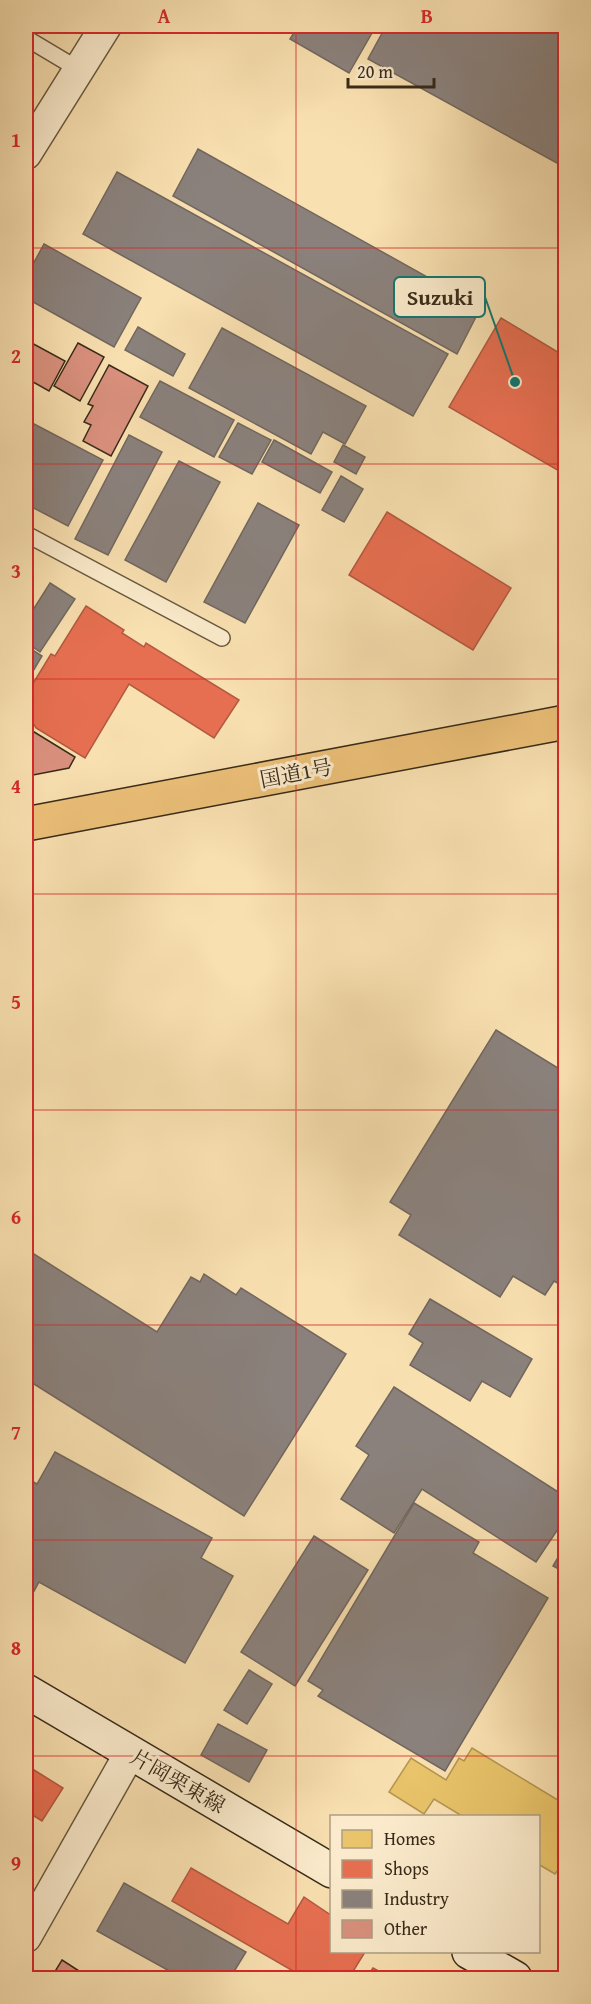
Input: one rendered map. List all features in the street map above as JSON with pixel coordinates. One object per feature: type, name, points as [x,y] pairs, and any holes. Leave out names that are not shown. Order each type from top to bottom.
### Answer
[{"type":"highway","name":"国道1号","points":[[26,824],[566,722]]},
{"type":"main road","name":"片岡栗東線","points":[[26,1691],[330,1870]]},
{"type":"main road","points":[[471,1953],[515,1978]]},
{"type":"street","points":[[26,154],[105,26]]},
{"type":"street","points":[[26,1937],[130,1753]]},
{"type":"lane","points":[[26,38],[78,69]]},
{"type":"lane","points":[[26,534],[222,638]]},
{"type":"building: Homes","points":[[472,1748],[566,1805],[566,1859],[555,1874],[540,1865],[540,1815],[460,1815],[434,1799],[424,1814],[389,1792],[411,1758],[446,1780],[459,1758],[464,1761]]},
{"type":"building: Shops","points":[[501,318],[566,357],[566,475],[449,407]]},
{"type":"building: Shops","points":[[387,512],[511,588],[473,650],[349,575]]},
{"type":"building: Shops","points":[[86,606],[124,630],[122,633],[144,647],[146,643],[239,700],[214,738],[129,684],[85,758],[36,728],[26,712],[26,695],[51,654],[55,656]]},
{"type":"building: Shops","points":[[26,1765],[63,1788],[42,1821],[26,1811]]},
{"type":"building: Shops","points":[[191,1868],[288,1924],[304,1897],[330,1915],[330,1953],[364,1953],[349,1978],[305,1978],[172,1901]]},
{"type":"building: Shops","points":[[373,1968],[391,1978],[366,1978]]},
{"type":"building: Industry","points":[[298,26],[376,26],[349,73],[290,39]]},
{"type":"building: Industry","points":[[386,26],[566,26],[566,168],[368,59]]},
{"type":"building: Industry","points":[[198,149],[481,307],[457,354],[173,196]]},
{"type":"building: Industry","points":[[117,172],[448,354],[413,416],[83,234]]},
{"type":"building: Industry","points":[[44,244],[141,298],[114,347],[26,298],[26,277]]},
{"type":"building: Industry","points":[[138,327],[185,354],[173,376],[125,350]]},
{"type":"building: Industry","points":[[222,328],[366,406],[345,444],[323,432],[311,454],[189,388]]},
{"type":"building: Industry","points":[[160,381],[234,420],[214,457],[140,417]]},
{"type":"building: Industry","points":[[238,423],[271,440],[252,474],[219,457]]},
{"type":"building: Industry","points":[[34,424],[103,460],[68,526],[26,504],[26,440]]},
{"type":"building: Industry","points":[[129,435],[162,452],[108,555],[75,539]]},
{"type":"building: Industry","points":[[274,440],[332,472],[320,493],[262,462]]},
{"type":"building: Industry","points":[[343,445],[365,457],[356,474],[334,462]]},
{"type":"building: Industry","points":[[179,461],[220,482],[166,582],[125,560]]},
{"type":"building: Industry","points":[[341,476],[363,489],[344,522],[322,510]]},
{"type":"building: Industry","points":[[258,503],[299,525],[245,623],[204,602]]},
{"type":"building: Industry","points":[[50,583],[75,599],[40,652],[26,642],[26,621]]},
{"type":"building: Industry","points":[[26,646],[42,656],[26,683]]},
{"type":"building: Industry","points":[[496,1030],[566,1073],[566,1288],[554,1281],[545,1295],[513,1276],[500,1297],[399,1235],[411,1215],[390,1202]]},
{"type":"building: Industry","points":[[26,1249],[157,1332],[191,1277],[200,1282],[204,1274],[236,1295],[241,1288],[346,1354],[244,1516],[26,1379]]},
{"type":"building: Industry","points":[[430,1299],[532,1359],[510,1397],[482,1381],[470,1401],[410,1365],[423,1343],[409,1334]]},
{"type":"building: Industry","points":[[394,1387],[566,1497],[566,1517],[536,1562],[422,1489],[394,1533],[341,1499],[369,1455],[356,1446]]},
{"type":"building: Industry","points":[[55,1452],[212,1538],[201,1558],[233,1576],[185,1663],[39,1582],[26,1606],[26,1478],[37,1484]]},
{"type":"building: Industry","points":[[414,1503],[479,1542],[473,1553],[548,1598],[445,1771],[318,1696],[323,1690],[308,1681]]},
{"type":"building: Industry","points":[[314,1536],[368,1570],[295,1686],[241,1652]]},
{"type":"building: Industry","points":[[566,1544],[566,1573],[553,1566]]},
{"type":"building: Industry","points":[[249,1670],[272,1684],[247,1724],[224,1710]]},
{"type":"building: Industry","points":[[218,1724],[267,1750],[249,1782],[201,1755]]},
{"type":"building: Industry","points":[[124,1883],[246,1952],[230,1978],[182,1978],[97,1931]]},
{"type":"building: Other","points":[[28,341],[65,361],[49,391],[26,378],[26,343]]},
{"type":"building: Other","points":[[78,343],[104,357],[80,401],[54,386]]},
{"type":"building: Other","points":[[109,365],[148,386],[111,456],[83,441],[91,425],[84,422],[93,406],[88,404]]},
{"type":"building: Other","points":[[26,727],[75,757],[69,768],[28,776],[26,774]]},
{"type":"building: Other","points":[[62,1960],[90,1978],[51,1978]]},
{"type":"place","name":"Suzuki","points":[[515,382]]}]
